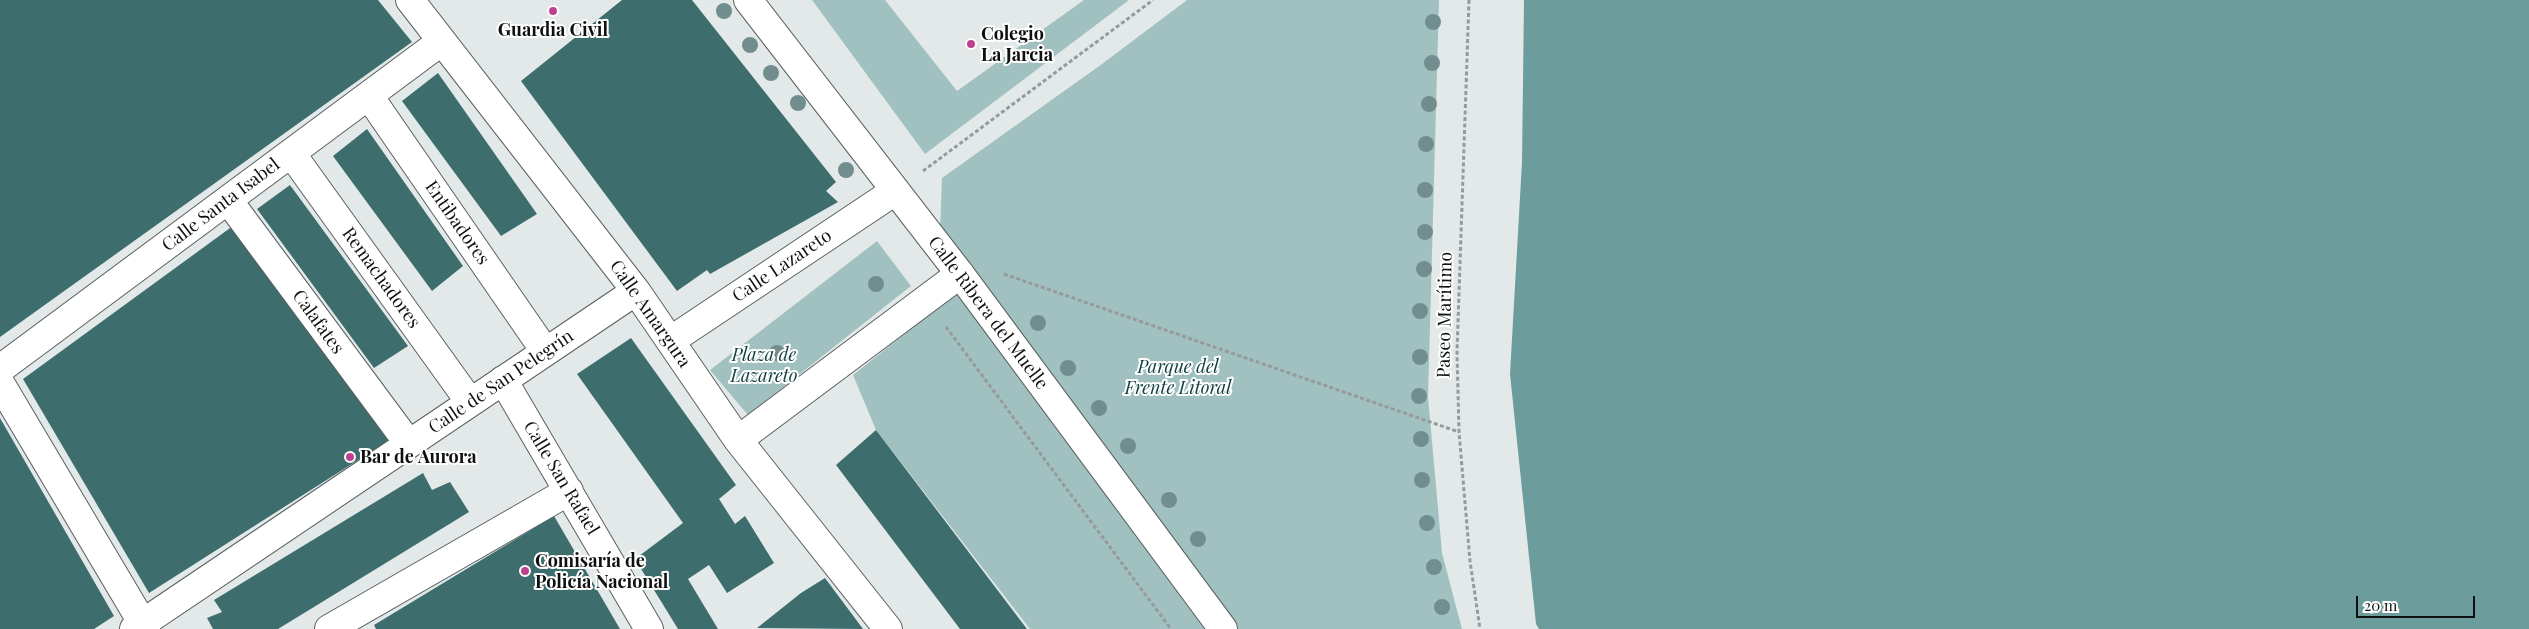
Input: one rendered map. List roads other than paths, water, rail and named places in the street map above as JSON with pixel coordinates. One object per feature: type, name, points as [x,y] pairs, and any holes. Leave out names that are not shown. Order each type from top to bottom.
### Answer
[{"type":"street","name":"Calle Amargura","points":[[410,0],[636,291],[738,440],[888,629]]},
{"type":"street","name":"Calle Ribera del Muelle","points":[[748,0],[960,274],[1223,629]]},
{"type":"street","name":"Calle Santa Isabel","points":[[0,369],[442,41]]},
{"type":"street","name":"Entibadores","points":[[369,96],[545,351]]},
{"type":"street","name":"Remachadores","points":[[291,153],[470,402]]},
{"type":"street","name":"Calle Lazareto","points":[[670,341],[895,191]]},
{"type":"street","name":"Calafates","points":[[228,200],[408,444]]},
{"type":"street","points":[[738,440],[927,301],[960,274]]},
{"type":"street","name":"Calle de San Pelegrín","points":[[141,627],[636,291]]},
{"type":"street","name":"Calle San Rafael","points":[[503,380],[649,629]]},
{"type":"street","points":[[0,383],[141,627]]},
{"type":"street","points":[[329,629],[363,621],[569,491]]},
{"type":"place","name":"Guardia Civil","points":[[553,11]]},
{"type":"place","name":"Colegio La Jarcia","points":[[971,44]]},
{"type":"place","name":"Bar de Aurora","points":[[350,457]]},
{"type":"place","name":"Comisaría de Policía Nacional","points":[[525,571]]},
{"type":"park label","name":"Plaza de Lazareto","points":[[764,365]]},
{"type":"park label","name":"Parque del Frente Litoral","points":[[1178,377]]}]
